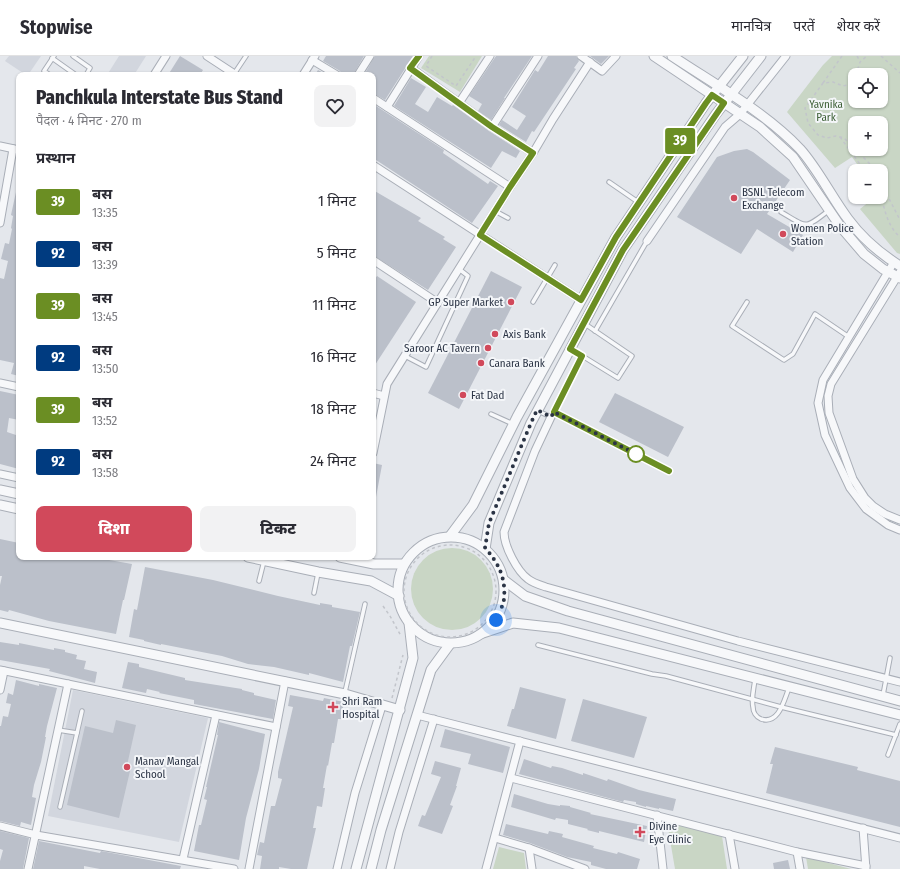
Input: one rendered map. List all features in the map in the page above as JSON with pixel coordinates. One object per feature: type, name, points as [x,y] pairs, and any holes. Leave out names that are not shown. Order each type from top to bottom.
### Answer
[{"type":"street","points":[[156,72],[166,56]]},
{"type":"street","points":[[207,56],[232,72]]},
{"type":"street","points":[[360,72],[370,56]]},
{"type":"street","points":[[387,107],[410,68],[419,56]]},
{"type":"street","points":[[459,103],[490,56]]},
{"type":"street","points":[[492,127],[538,56]]},
{"type":"street","points":[[581,56],[602,71],[616,56]]},
{"type":"street","points":[[654,56],[760,127],[793,157],[840,226],[864,254],[888,272],[899,276],[831,384],[828,396],[829,413],[853,479],[859,490],[865,498],[884,514],[900,520]]},
{"type":"street","points":[[672,56],[767,119],[800,150],[849,220],[872,246],[897,264],[888,272],[823,380],[818,403],[825,435],[850,488],[866,510],[888,525],[900,530]]},
{"type":"street","points":[[450,536],[473,505],[513,424],[616,237],[712,95],[743,56]]},
{"type":"street","points":[[485,548],[489,523],[537,410],[623,250],[724,103],[761,56]]},
{"type":"street","points":[[647,241],[725,127],[740,114],[786,56]]},
{"type":"street","points":[[305,72],[314,58],[333,72]]},
{"type":"street","points":[[376,437],[387,384],[495,210],[590,62]]},
{"type":"street","points":[[410,68],[492,127],[533,153]]},
{"type":"street","points":[[376,100],[510,187]]},
{"type":"street","points":[[0,146],[16,148]]},
{"type":"street","points":[[0,222],[16,152]]},
{"type":"street","points":[[376,167],[581,300]]},
{"type":"street","points":[[376,264],[438,303]]},
{"type":"street","points":[[0,382],[16,386]]},
{"type":"street","points":[[376,394],[384,396]]},
{"type":"street","points":[[553,414],[535,451],[504,532],[504,540],[507,549],[522,573],[528,579],[546,587],[669,622],[900,682]]},
{"type":"street","points":[[0,474],[16,477]]},
{"type":"street","points":[[0,490],[16,493]]},
{"type":"street","points":[[0,505],[16,508]]},
{"type":"street","points":[[356,869],[413,658],[409,623],[400,605],[398,585],[404,564],[416,549],[437,538],[450,536],[468,539],[485,548],[493,556],[498,564],[504,580],[504,600],[496,620],[483,633]]},
{"type":"street","points":[[264,560],[318,572],[371,581],[399,596]]},
{"type":"street","points":[[361,560],[374,564],[404,564]]},
{"type":"street","points":[[504,580],[525,596],[568,611],[900,701]]},
{"type":"street","points":[[0,623],[345,694],[400,710]]},
{"type":"street","points":[[409,623],[422,635],[434,641],[450,644],[464,642],[483,633],[513,623],[559,628],[900,715]]},
{"type":"street","points":[[371,869],[381,830],[431,670],[450,644]]},
{"type":"street","points":[[0,690],[2,670],[276,727]]},
{"type":"street","points":[[249,869],[285,681]]},
{"type":"street","points":[[28,869],[68,684]]},
{"type":"street","points":[[337,869],[355,793],[382,706]]},
{"type":"street","points":[[183,859],[216,715]]},
{"type":"street","points":[[417,715],[900,838]]},
{"type":"street","points":[[390,869],[399,832],[434,719]]},
{"type":"street","points":[[486,869],[520,741]]},
{"type":"street","points":[[511,778],[797,852],[866,867],[863,828]]},
{"type":"street","points":[[657,815],[662,869]]},
{"type":"street","points":[[0,826],[36,835],[183,859],[234,869]]},
{"type":"street","points":[[729,834],[735,869]]},
{"type":"street","points":[[495,838],[529,848],[585,869]]},
{"type":"street","points":[[529,848],[532,869]]},
{"type":"street","points":[[797,852],[800,869]]},
{"type":"lane","points":[[74,56],[90,68],[88,72]]},
{"type":"lane","points":[[236,72],[246,56]]},
{"type":"lane","points":[[46,72],[44,71],[53,57],[72,72]]},
{"type":"lane","points":[[609,182],[639,202]]},
{"type":"lane","points":[[495,210],[508,218]]},
{"type":"lane","points":[[781,212],[804,225],[808,225],[829,210]]},
{"type":"lane","points":[[595,331],[647,241]]},
{"type":"lane","points":[[533,302],[555,265]]},
{"type":"lane","points":[[405,356],[426,367],[468,276],[459,269]]},
{"type":"lane","points":[[746,302],[732,326],[784,360],[793,354],[815,314],[849,337]]},
{"type":"lane","points":[[570,349],[618,378],[632,356],[584,324]]},
{"type":"lane","points":[[553,414],[582,356]]},
{"type":"lane","points":[[537,410],[553,414],[669,471]]},
{"type":"lane","points":[[491,414],[513,424]]},
{"type":"lane","points":[[259,581],[264,560]]},
{"type":"lane","points":[[314,593],[318,572]]},
{"type":"lane","points":[[345,694],[364,604]]},
{"type":"lane","points":[[538,645],[896,735]]},
{"type":"lane","points":[[882,696],[887,679],[890,658]]},
{"type":"lane","points":[[755,678],[752,707],[760,719],[773,719],[781,707],[790,687]]},
{"type":"lane","points":[[60,807],[82,710]]},
{"type":"lane","points":[[888,755],[900,724]]},
{"type":"lane","points":[[58,730],[77,733]]},
{"type":"path","points":[[432,56],[426,66],[456,86],[476,56]]},
{"type":"path","points":[[842,56],[805,108],[808,123],[818,135],[827,138],[836,136],[844,138],[848,142]]},
{"type":"path","points":[[857,56],[860,62]]},
{"type":"path","points":[[858,68],[860,62],[867,56]]},
{"type":"path","points":[[881,56],[900,73]]},
{"type":"path","points":[[822,83],[833,82],[843,86],[848,85]]},
{"type":"path","points":[[840,137],[860,164]]},
{"type":"path","points":[[862,156],[870,164]]},
{"type":"path","points":[[888,197],[900,220]]},
{"type":"path","points":[[883,204],[884,213],[900,237]]},
{"type":"path","points":[[445,545],[460,546],[474,552],[486,562],[493,575],[496,590],[494,605],[487,618],[476,629],[462,635],[448,637],[433,634],[420,626],[410,614],[404,600],[404,584],[409,570],[418,558],[430,549],[445,545]]},
{"type":"path","points":[[383,606],[402,639]]},
{"type":"path","points":[[392,700],[404,651]]},
{"type":"shaded area","points":[[9,56],[41,56],[30,72],[22,72],[5,61]]},
{"type":"shaded area","points":[[119,56],[146,56],[136,72],[109,72]]},
{"type":"shaded area","name":"Manav Mangal School","points":[[73,690],[208,718],[179,842],[48,816]]},
{"type":"green space","points":[[429,56],[482,56],[460,92],[421,68]]},
{"type":"green space","name":"Yavnika Park","points":[[832,56],[900,56],[900,254],[897,253],[860,209],[866,204],[888,204],[888,164],[857,164],[852,157],[835,168],[787,112],[823,65]]},
{"type":"green space","points":[[452,548],[468,551],[481,560],[490,573],[493,589],[490,605],[481,618],[468,627],[452,630],[436,627],[423,618],[414,605],[411,589],[414,573],[423,560],[436,551]]},
{"type":"green space","points":[[667,822],[722,836],[727,869],[675,869]]},
{"type":"green space","points":[[499,847],[524,853],[526,869],[493,869]]},
{"type":"green space","points":[[806,857],[851,869],[808,869]]},
{"type":"building","points":[[180,56],[203,70],[202,72],[170,72]]},
{"type":"building","points":[[326,56],[364,56],[355,72],[340,72],[323,61]]},
{"type":"building","points":[[375,56],[413,56],[385,100],[376,95],[376,72],[366,72]]},
{"type":"building","points":[[496,56],[532,56],[491,120],[478,111],[482,104],[469,96]]},
{"type":"building","points":[[548,56],[576,56],[579,61],[574,68],[576,69],[534,132],[532,131],[526,142],[499,125],[502,120],[517,130],[526,116],[512,107],[535,70],[538,72]]},
{"type":"building","points":[[590,56],[609,56],[601,64]]},
{"type":"building","points":[[411,78],[426,87],[415,104],[428,112],[437,97],[452,106],[453,105],[520,151],[516,158],[502,151],[491,168],[394,106]]},
{"type":"building","points":[[376,106],[444,150],[443,153],[488,184],[490,181],[498,186],[472,223],[376,160]]},
{"type":"building","name":"BSNL Telecom Exchange","points":[[747,149],[790,180],[767,214],[803,235],[793,252],[757,229],[741,254],[677,217],[717,157],[734,151]]},
{"type":"building","points":[[16,192],[16,375],[11,374],[14,363],[0,360],[0,278],[4,279],[8,261],[1,259],[5,243],[9,244],[13,216],[11,215]]},
{"type":"building","points":[[376,192],[421,218],[418,221],[445,237],[443,239],[456,247],[428,290],[376,257]]},
{"type":"building","points":[[491,271],[522,287],[459,409],[428,393]]},
{"type":"building","points":[[377,276],[416,302],[376,363]]},
{"type":"building","points":[[0,391],[16,394],[16,419],[9,418],[7,432],[16,435],[16,468],[0,464]]},
{"type":"building","points":[[615,393],[684,427],[668,457],[599,422]]},
{"type":"building","points":[[376,464],[382,465],[376,497]]},
{"type":"building","points":[[0,539],[16,542],[16,560],[109,560],[132,564],[116,634],[49,621],[9,610],[8,612],[0,610],[0,585],[2,576],[0,576]]},
{"type":"building","points":[[145,567],[213,580],[320,605],[320,603],[332,605],[332,607],[360,612],[352,646],[350,646],[343,682],[309,673],[309,675],[274,667],[248,664],[222,656],[161,645],[129,637],[134,609],[137,610]]},
{"type":"building","points":[[0,642],[19,645],[19,643],[54,650],[54,648],[65,650],[65,652],[77,655],[76,659],[86,661],[84,669],[97,672],[95,683],[49,671],[50,669],[0,660]]},
{"type":"building","points":[[128,662],[139,664],[139,667],[185,678],[185,680],[242,689],[254,693],[254,695],[276,700],[273,719],[194,704],[194,700],[147,689],[146,693],[122,688]]},
{"type":"building","points":[[16,680],[39,686],[39,684],[57,688],[47,726],[41,762],[34,785],[32,797],[36,798],[31,825],[21,822],[20,826],[0,821],[0,726],[3,716],[8,717],[11,704],[6,703],[8,693],[13,695]]},
{"type":"building","points":[[520,687],[566,699],[556,739],[507,726],[512,709],[514,709]]},
{"type":"building","points":[[290,695],[323,701],[324,698],[344,702],[341,719],[338,719],[334,743],[332,743],[328,766],[327,765],[323,788],[325,788],[322,807],[317,806],[313,828],[316,828],[307,869],[279,867],[279,869],[260,869],[262,856],[257,855],[260,842],[264,843],[271,806],[275,806],[282,779],[278,778],[278,772],[293,707],[288,706]]},
{"type":"building","points":[[583,699],[647,717],[634,758],[571,741]]},
{"type":"building","points":[[116,720],[136,725],[126,770],[130,771],[119,818],[67,805],[85,726],[113,733]]},
{"type":"building","points":[[219,722],[265,734],[259,769],[246,818],[239,860],[194,851],[199,825],[201,825],[207,800],[204,799],[218,735]]},
{"type":"building","points":[[445,729],[510,747],[503,773],[468,764],[471,754],[440,747]]},
{"type":"building","points":[[775,747],[858,767],[857,770],[900,781],[900,827],[766,793],[773,764],[770,764]]},
{"type":"building","points":[[524,759],[551,768],[552,766],[562,768],[607,781],[608,779],[639,790],[676,799],[673,811],[646,807],[636,804],[636,802],[624,800],[623,802],[519,774]]},
{"type":"building","points":[[435,761],[461,768],[457,786],[450,805],[453,806],[442,834],[418,826],[422,815],[425,816],[441,777],[431,774]]},
{"type":"building","points":[[514,794],[548,804],[570,806],[591,813],[590,814],[647,826],[644,842],[599,831],[599,833],[587,830],[588,829],[568,824],[568,820],[556,818],[555,820],[511,807]]},
{"type":"building","points":[[506,824],[548,834],[549,831],[563,834],[562,837],[594,846],[593,848],[617,854],[618,852],[640,859],[637,869],[606,869],[591,865],[591,862],[567,857],[530,843],[503,835]]},
{"type":"building","points":[[0,831],[29,838],[23,869],[0,869],[0,861],[3,850],[0,849]]},
{"type":"building","points":[[39,841],[100,853],[101,851],[181,866],[180,869],[100,869],[84,866],[84,869],[33,869]]},
{"type":"building","points":[[788,860],[790,869],[774,869],[773,863]]},
{"type":"bus line","name":"39","points":[[419,56],[410,68],[492,127],[533,153],[480,235],[581,300],[616,237],[706,103],[712,95],[724,103],[623,250],[570,349],[582,356],[554,412],[669,471]]},
{"type":"place","name":"BSNL Telecom Exchange","points":[[734,198]]},
{"type":"place","name":"Women Police Station","points":[[783,234]]},
{"type":"place","name":"GP Super Market","points":[[511,302]]},
{"type":"place","name":"Axis Bank","points":[[495,334]]},
{"type":"place","name":"Saroor AC Tavern","points":[[488,348]]},
{"type":"place","name":"Canara Bank","points":[[481,363]]},
{"type":"place","name":"Fat Dad","points":[[463,395]]},
{"type":"place","name":"Shri Ram Hospital","points":[[333,707]]},
{"type":"place","name":"Manav Mangal School","points":[[127,767]]},
{"type":"place","name":"Divine Eye Clinic","points":[[640,832]]},
{"type":"route","points":[[496,620],[504,600],[504,580],[498,564],[485,548],[489,523],[537,410],[551,417],[554,412],[636,454]]}]
